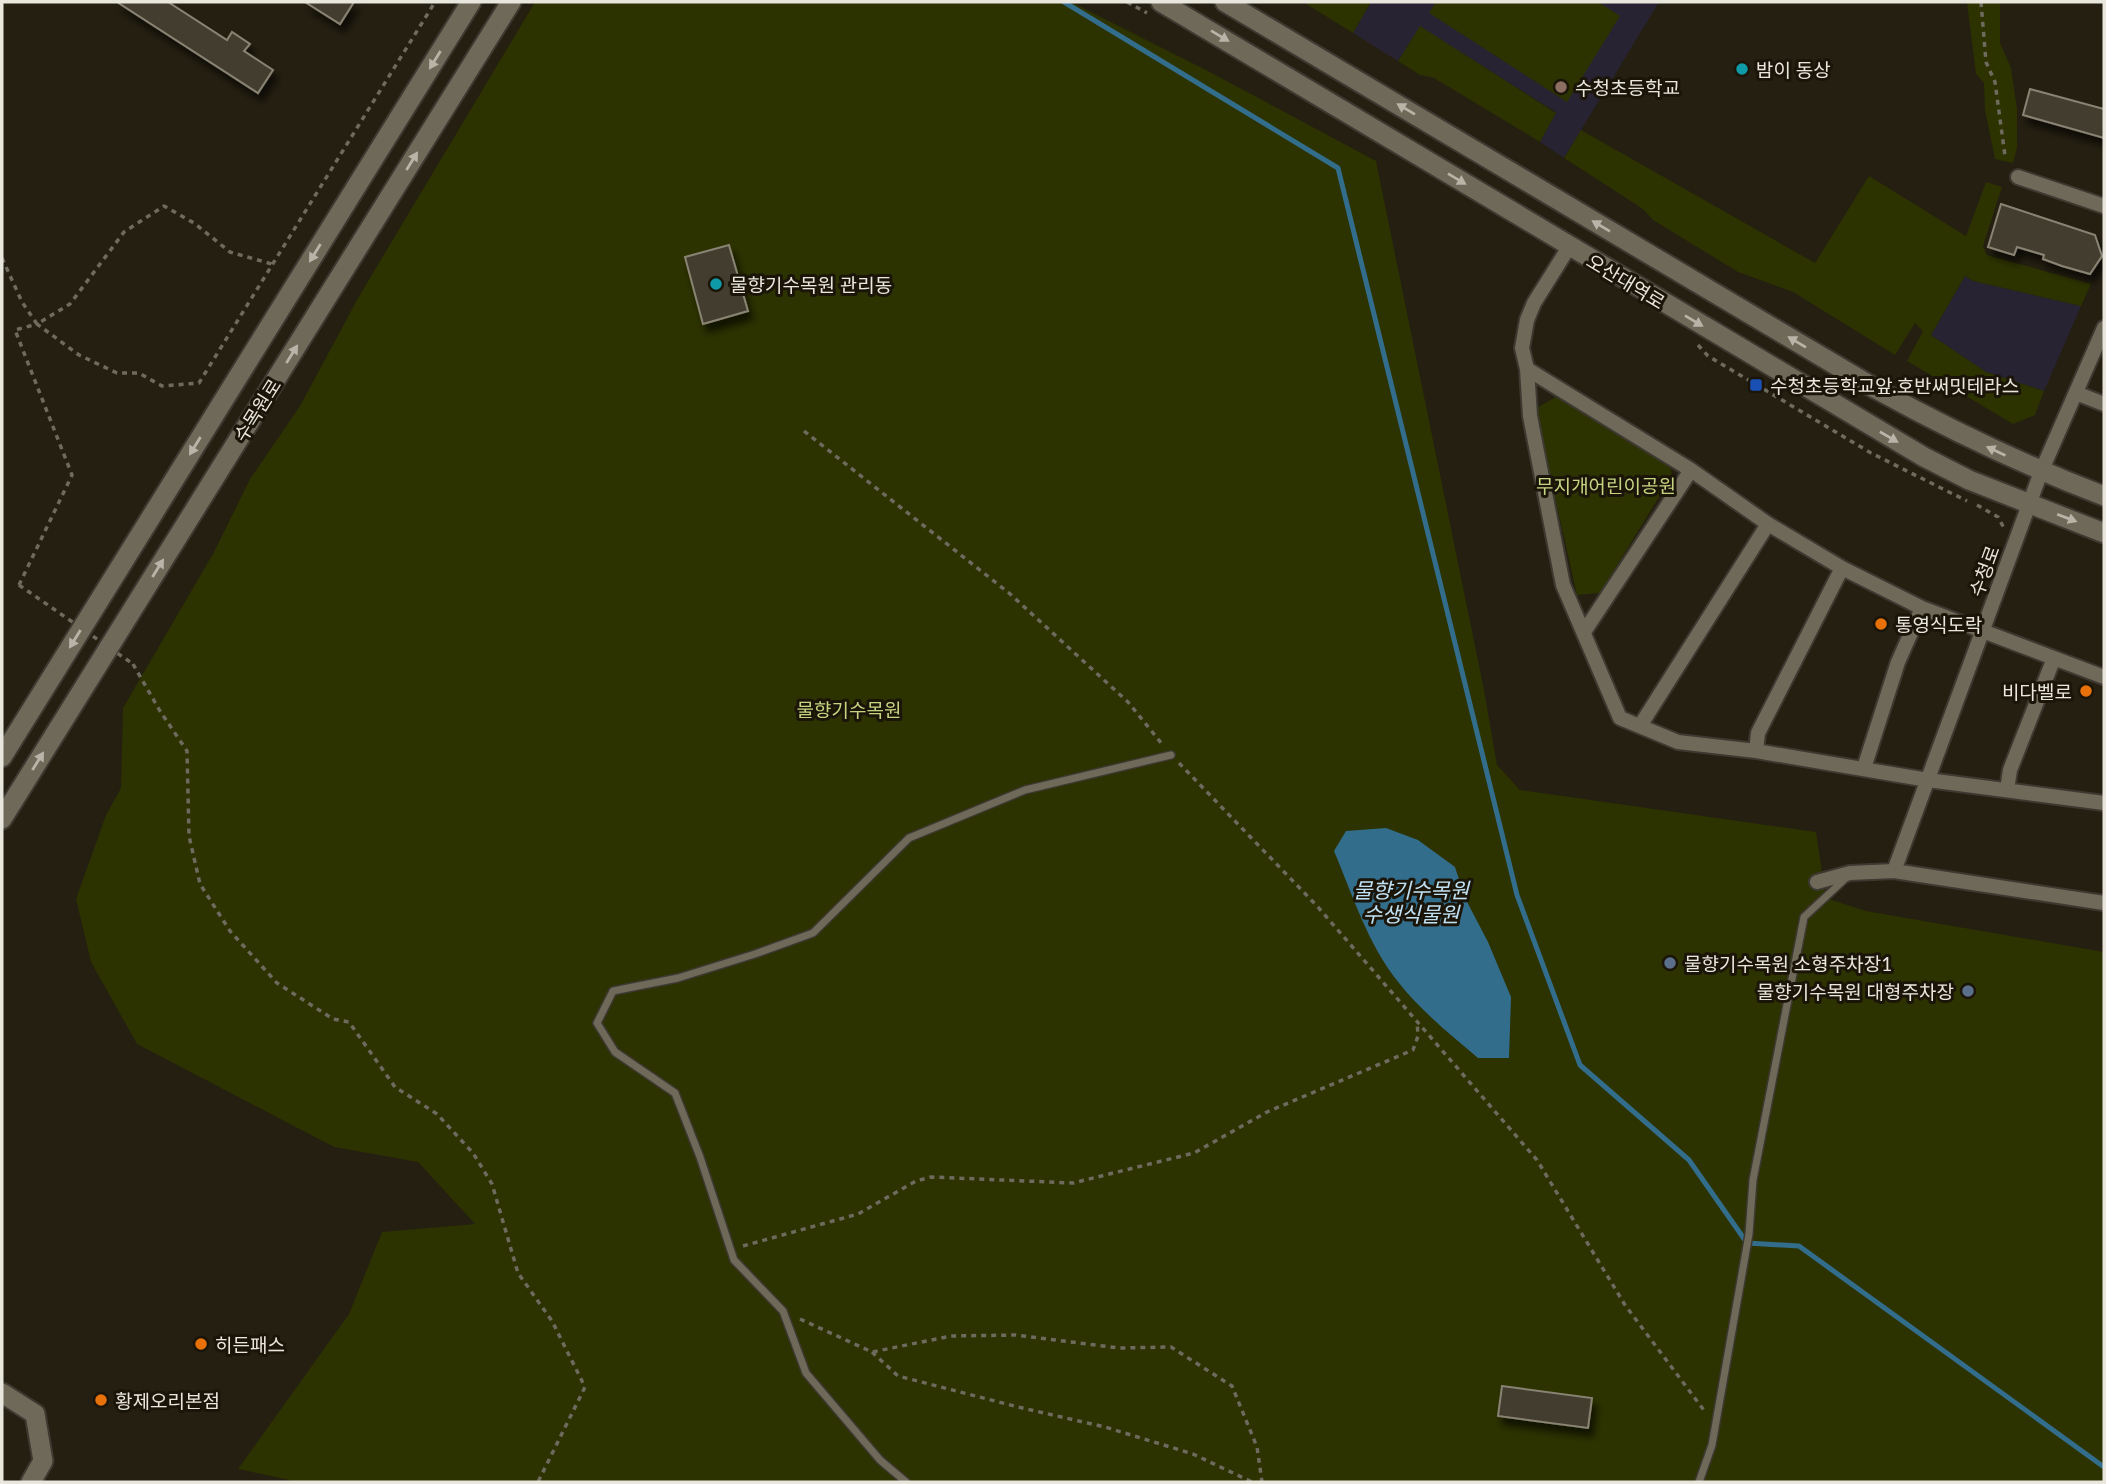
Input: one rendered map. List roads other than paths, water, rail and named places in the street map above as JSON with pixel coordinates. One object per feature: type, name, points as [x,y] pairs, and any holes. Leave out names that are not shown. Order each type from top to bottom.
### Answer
[{"type":"main road","name":"수목원로","points":[[2,757],[471,2]]},
{"type":"main road","name":"수목원로","points":[[2,819],[511,2]]},
{"type":"main road","name":"오산대역로","points":[[1161,2],[1912,451],[1969,480],[2104,533]]},
{"type":"main road","name":"오산대역로","points":[[1225,2],[1876,389],[1941,424],[2041,471],[2104,496]]},
{"type":"main road","points":[[2,1393],[35,1414],[43,1461],[31,1482]]},
{"type":"street","points":[[2018,177],[2104,206]]},
{"type":"street","points":[[1569,247],[1534,303],[1522,348],[1527,369],[1530,416],[1563,585],[1620,718],[1678,742],[1756,751],[1928,780],[2104,803]]},
{"type":"street","name":"수청로","points":[[1894,871],[2041,471],[2104,328]]},
{"type":"street","points":[[1527,369],[1690,470],[1768,524],[1842,568],[1922,608],[2104,677]]},
{"type":"street","points":[[2076,393],[2104,404]]},
{"type":"street","points":[[1584,632],[1690,470]]},
{"type":"street","points":[[1640,726],[1768,524]]},
{"type":"street","points":[[1756,751],[1758,733],[1842,568]]},
{"type":"street","points":[[1864,768],[1898,662],[1922,608]]},
{"type":"street","points":[[2007,790],[2010,770],[2054,658]]},
{"type":"street","points":[[1817,882],[1850,873],[1894,871],[2104,903]]},
{"type":"lane","points":[[906,1482],[880,1460],[806,1373],[783,1311],[734,1260],[700,1157],[675,1093],[615,1052],[597,1023],[613,991],[678,978],[813,933],[909,838],[1025,790],[1171,755]]},
{"type":"lane","points":[[1699,1482],[1713,1434],[1749,1234],[1752,1190],[1804,917],[1850,873]]},
{"type":"water","name":"물향기수목원 수생식물원","points":[[1386,828],[1418,840],[1455,867],[1465,898],[1488,942],[1511,997],[1509,1058],[1478,1058],[1417,1003],[1378,953],[1334,851],[1346,831]]},
{"type":"waterway","points":[[1064,2],[1338,168],[1517,895],[1580,1065],[1689,1160],[1747,1243],[1799,1246],[2104,1467]]},
{"type":"place","name":"밤이 동상","points":[[1742,69]]},
{"type":"place","name":"수청초등학교","points":[[1561,87]]},
{"type":"place","name":"물향기수목원 관리동","points":[[716,284]]},
{"type":"place","name":"수청초등학교앞.호반써밋테라스","points":[[1756,385]]},
{"type":"place","name":"통영식도락","points":[[1881,624]]},
{"type":"place","name":"비다벨로","points":[[2086,691]]},
{"type":"place","name":"물향기수목원 소형주차장1","points":[[1670,963]]},
{"type":"place","name":"물향기수목원 대형주차장","points":[[1968,991]]},
{"type":"place","name":"히든패스","points":[[201,1344]]},
{"type":"place","name":"황제오리본점","points":[[101,1400]]},
{"type":"park label","name":"무지개어린이공원","points":[[1606,485]]},
{"type":"park label","name":"물향기수목원","points":[[849,709]]}]
